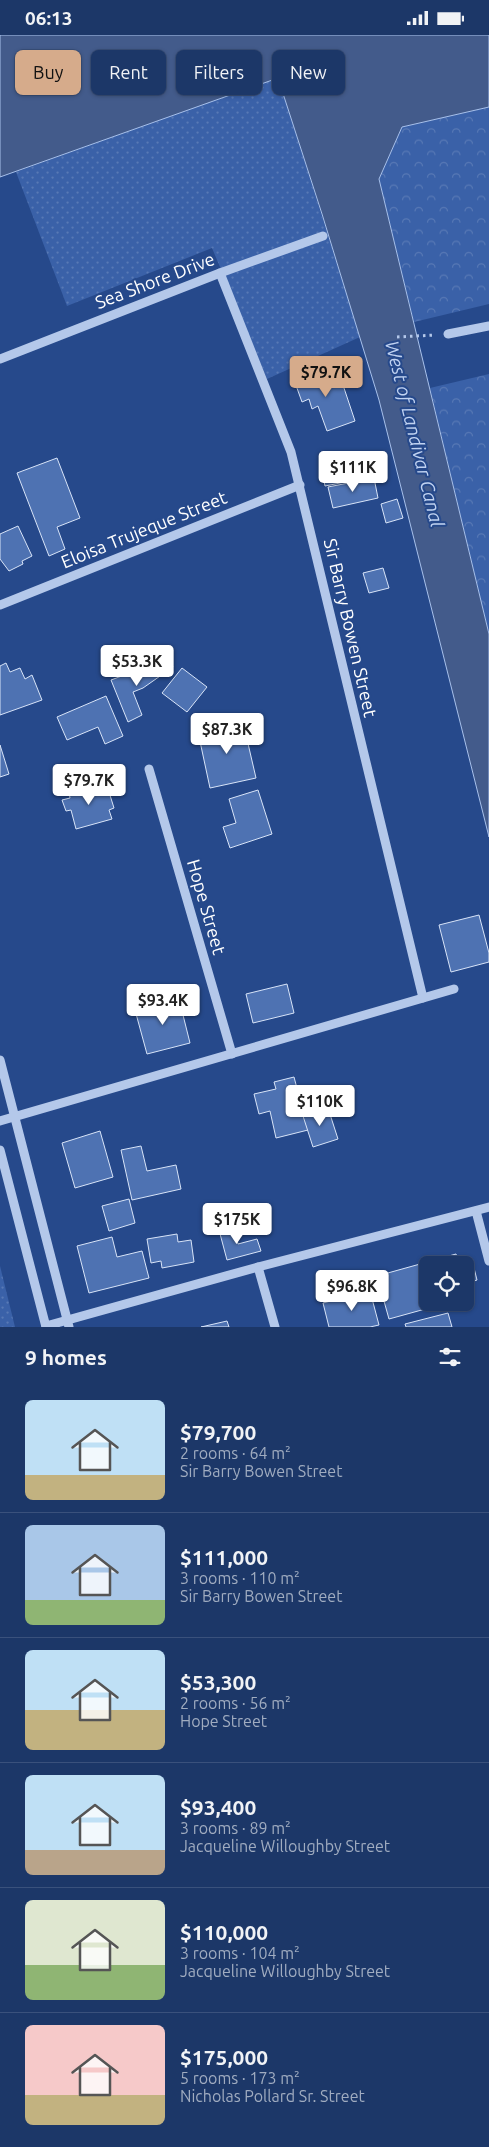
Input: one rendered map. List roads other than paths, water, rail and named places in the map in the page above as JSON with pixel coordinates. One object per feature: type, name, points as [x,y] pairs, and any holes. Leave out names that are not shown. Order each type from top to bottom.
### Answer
[{"type":"street","name":"Sea Shore Drive","points":[[0,359],[220,273],[323,236]]},
{"type":"street","name":"Sir Barry Bowen Street","points":[[220,273],[291,452],[423,998]]},
{"type":"street","points":[[448,334],[489,326]]},
{"type":"street","name":"Eloisa Trujeque Street","points":[[0,605],[300,485]]},
{"type":"street","name":"Hope Street","points":[[149,769],[232,1054]]},
{"type":"street","points":[[0,1121],[454,989]]},
{"type":"street","points":[[0,1060],[68,1324]]},
{"type":"street","points":[[0,1150],[46,1327],[68,1324],[258,1267],[489,1207]]},
{"type":"street","points":[[476,1211],[489,1261]]},
{"type":"street","points":[[258,1267],[275,1327]]},
{"type":"water","name":"West of Landivar Canal","points":[[0,35],[489,35],[489,107],[402,127],[379,179],[489,634],[489,837],[379,400],[284,95],[345,95],[345,50],[272,50],[272,80],[262,84],[262,50],[176,50],[176,95],[230,95],[0,177]]}]
